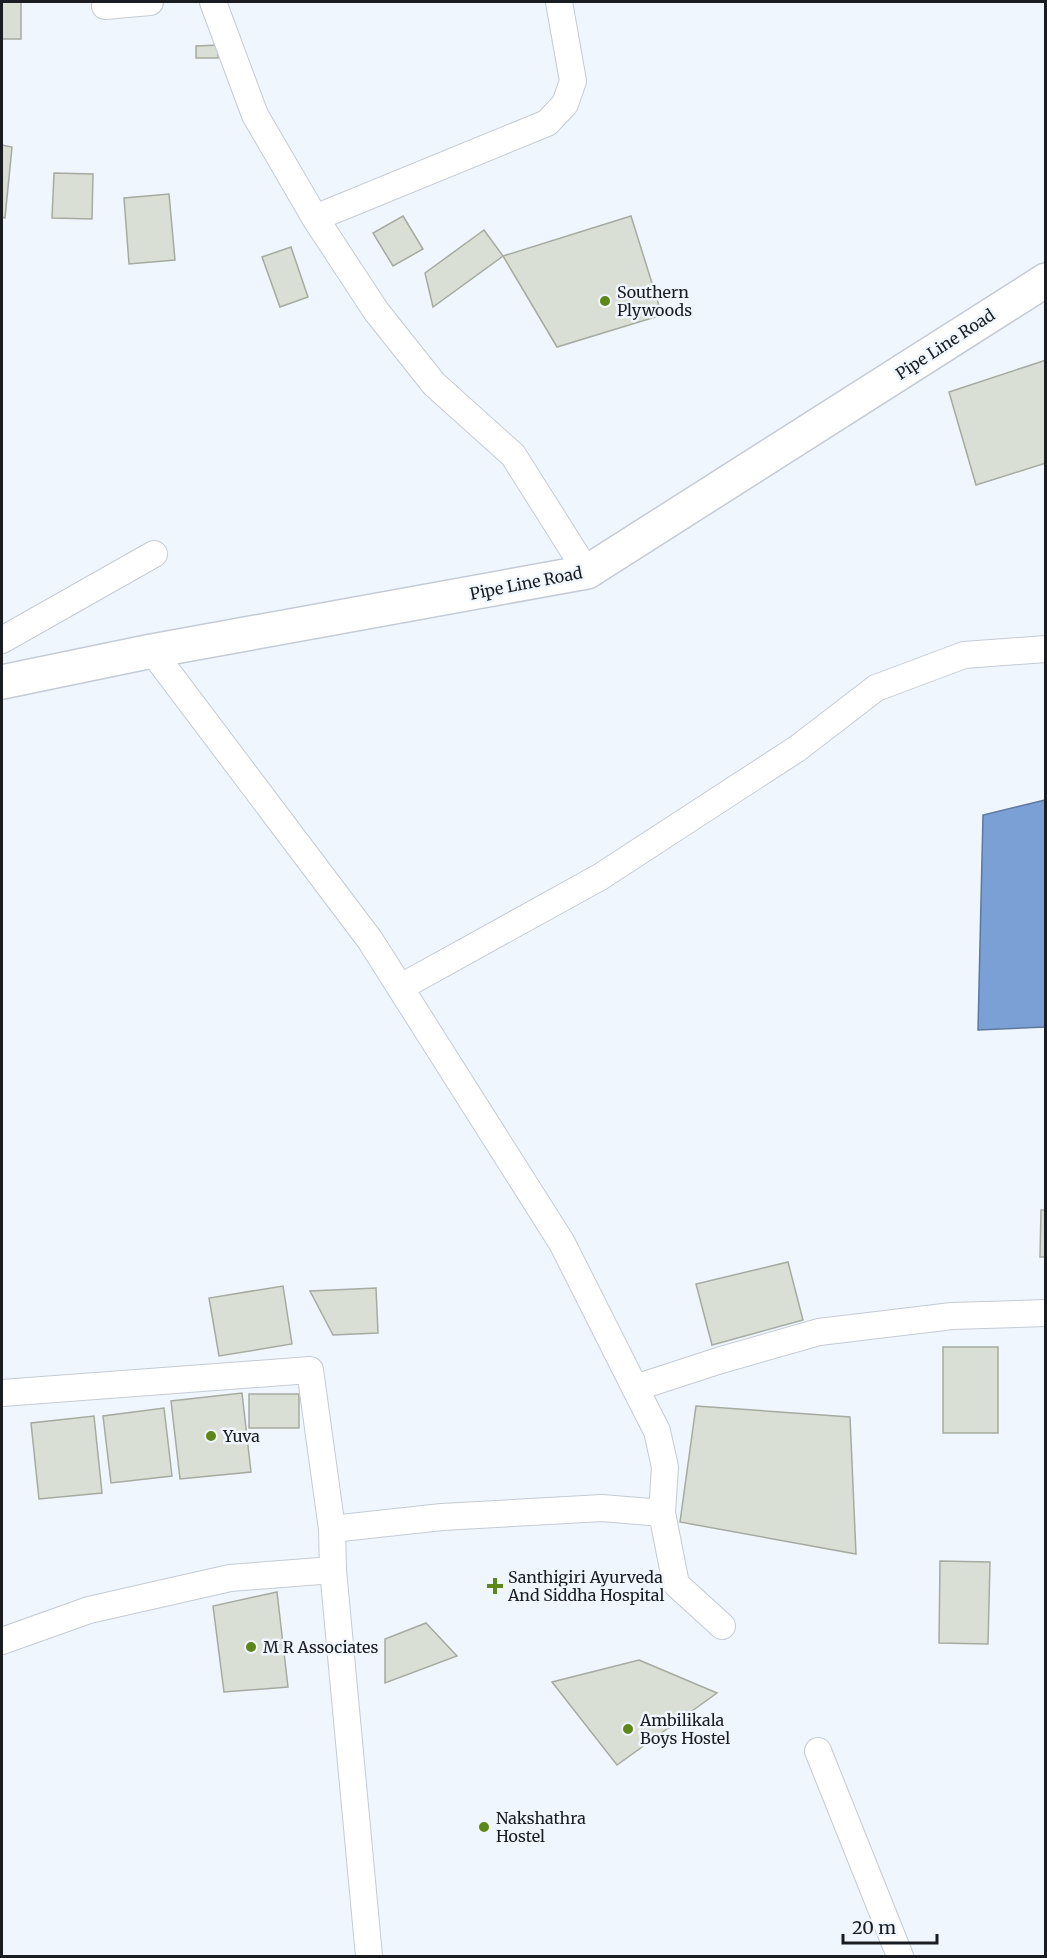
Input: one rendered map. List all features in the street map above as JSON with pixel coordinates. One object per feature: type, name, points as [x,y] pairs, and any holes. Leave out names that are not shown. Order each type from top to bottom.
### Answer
[{"type":"street","points":[[105,6],[150,2]]},
{"type":"street","points":[[213,2],[255,115],[315,218],[376,311],[434,384],[513,455],[587,573]]},
{"type":"street","points":[[315,218],[547,123],[565,104],[573,81],[560,2]]},
{"type":"street","name":"Pipe Line Road","points":[[2,682],[152,651],[587,573],[1046,280]]},
{"type":"street","points":[[2,640],[154,554]]},
{"type":"street","points":[[401,987],[600,877],[798,748],[876,688],[964,655],[1046,650]]},
{"type":"street","points":[[152,651],[370,940],[562,1243],[657,1431],[665,1467],[662,1513],[676,1584],[722,1626]]},
{"type":"street","points":[[635,1388],[819,1332],[952,1316],[1046,1313]]},
{"type":"street","points":[[2,1393],[310,1370],[332,1529],[333,1570],[369,1956]]},
{"type":"street","points":[[332,1529],[442,1517],[602,1508],[662,1513]]},
{"type":"street","points":[[2,1641],[88,1610],[230,1578],[333,1570]]},
{"type":"street","points":[[818,1751],[900,1956]]},
{"type":"water","points":[[1045,800],[1045,1027],[978,1030],[983,815]]},
{"type":"building","points":[[2,2],[21,2],[21,39],[2,39]]},
{"type":"building","points":[[218,45],[218,58],[196,58],[196,46]]},
{"type":"building","points":[[2,145],[12,147],[5,218],[2,217]]},
{"type":"building","points":[[54,173],[93,174],[92,219],[52,218]]},
{"type":"building","points":[[169,194],[175,260],[129,264],[124,198]]},
{"type":"building","points":[[403,216],[423,249],[393,266],[373,233]]},
{"type":"building","points":[[631,216],[662,315],[557,347],[503,256]]},
{"type":"building","points":[[484,230],[503,256],[433,307],[425,273]]},
{"type":"building","points":[[291,247],[308,297],[280,307],[262,257]]},
{"type":"building","points":[[1046,360],[1046,463],[976,485],[949,392]]},
{"type":"building","points":[[1041,1210],[1046,1210],[1046,1257],[1040,1257]]},
{"type":"building","points":[[788,1262],[803,1320],[712,1345],[696,1284]]},
{"type":"building","points":[[283,1286],[292,1344],[219,1356],[209,1298]]},
{"type":"building","points":[[376,1288],[378,1333],[333,1335],[310,1291]]},
{"type":"building","points":[[943,1347],[998,1347],[998,1433],[943,1433]]},
{"type":"building","name":"Yuva","points":[[242,1393],[251,1472],[180,1479],[171,1401]]},
{"type":"building","points":[[249,1394],[299,1394],[299,1428],[249,1428]]},
{"type":"building","points":[[696,1406],[850,1417],[856,1554],[680,1522]]},
{"type":"building","points":[[164,1408],[172,1476],[111,1483],[103,1416]]},
{"type":"building","points":[[94,1416],[102,1493],[39,1499],[31,1423]]},
{"type":"building","points":[[940,1561],[990,1562],[988,1644],[939,1643]]},
{"type":"building","name":"M R Associates","points":[[277,1592],[288,1687],[224,1692],[213,1606]]},
{"type":"building","points":[[426,1623],[457,1656],[385,1683],[385,1639]]},
{"type":"building","name":"Ambilikala Boys Hostel","points":[[639,1660],[717,1693],[617,1765],[552,1682]]},
{"type":"place","name":"Southern Plywoods","points":[[605,301]]},
{"type":"place","name":"Yuva","points":[[211,1436]]},
{"type":"place","name":"Santhigiri Ayurveda And Siddha Hospital","points":[[495,1586]]},
{"type":"place","name":"M R Associates","points":[[251,1647]]},
{"type":"place","name":"Ambilikala Boys Hostel","points":[[628,1729]]},
{"type":"place","name":"Nakshathra Hostel","points":[[484,1827]]}]
